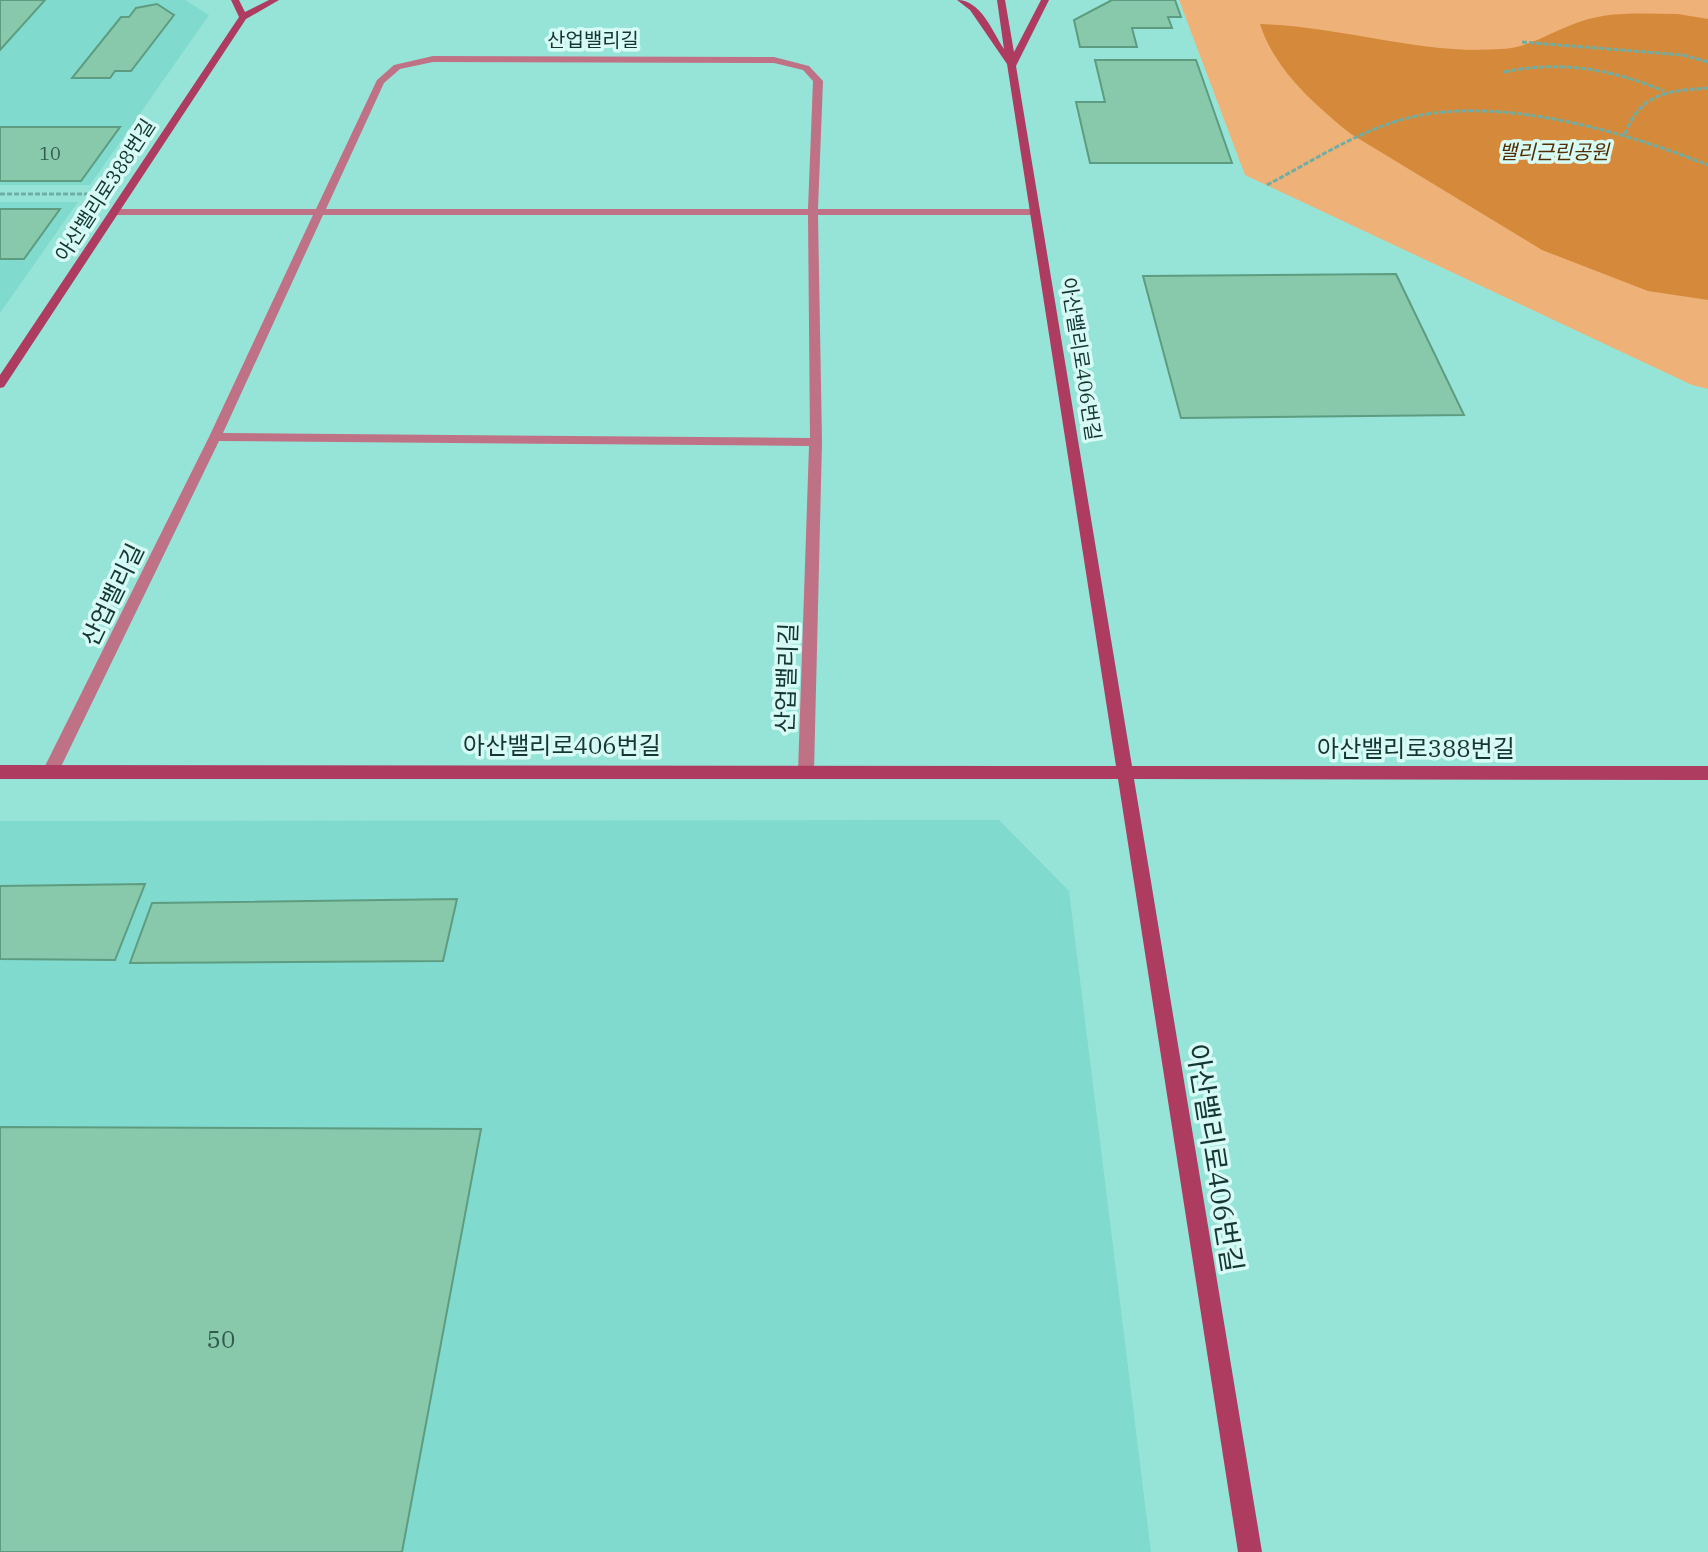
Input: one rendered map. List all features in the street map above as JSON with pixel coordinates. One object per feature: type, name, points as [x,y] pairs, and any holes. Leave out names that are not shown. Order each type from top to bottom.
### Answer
[{"type":"street","points":[[235,0],[243,17],[275,0]]},
{"type":"street","points":[[961,0],[973,8],[1011,67]]},
{"type":"street","name":"아산밸리로406번길","points":[[1001,0],[1250,1552]]},
{"type":"street","points":[[1011,67],[1045,0]]},
{"type":"street","name":"아산밸리로388번길","points":[[0,384],[243,17]]},
{"type":"street","name":"산업밸리길","points":[[50,772],[215,437],[380,82],[397,67],[433,59],[774,60],[806,68],[818,81],[813,212],[816,442],[806,772]]},
{"type":"street","points":[[114,212],[1035,212]]},
{"type":"street","points":[[215,437],[816,442]]},
{"type":"street","name":"아산밸리로406번길","points":[[0,772],[1125,772]]},
{"type":"street","name":"아산밸리로388번길","points":[[1125,772],[1708,773]]},
{"type":"path","points":[[1522,42],[1683,55],[1708,62]]},
{"type":"path","points":[[1504,72],[1538,63],[1569,64],[1611,71],[1664,91],[1708,88]]},
{"type":"path","points":[[1625,134],[1633,113],[1664,91]]},
{"type":"path","points":[[1267,185],[1415,116],[1482,114],[1625,134],[1708,165]]},
{"type":"path","points":[[0,194],[92,194]]},
{"type":"shaded area","points":[[0,0],[185,0],[209,15],[90,185],[0,185]]},
{"type":"shaded area","points":[[0,202],[78,202],[0,313]]},
{"type":"shaded area","points":[[999,820],[1069,891],[1151,1552],[0,1552],[0,821]]},
{"type":"green space","name":"밸리근린공원","points":[[1179,0],[1708,0],[1708,389],[1692,385],[1245,175]]},
{"type":"green space","points":[[1678,14],[1708,19],[1708,300],[1648,291],[1542,250],[1351,134],[1285,71],[1260,24],[1472,50],[1513,48],[1582,21],[1606,16]]},
{"type":"building","points":[[0,0],[45,0],[0,50]]},
{"type":"building","points":[[1112,0],[1175,0],[1181,17],[1168,17],[1172,28],[1132,28],[1137,47],[1080,47],[1074,20]]},
{"type":"building","points":[[157,4],[174,15],[131,71],[115,71],[110,78],[72,78],[121,17],[129,17],[136,8]]},
{"type":"building","points":[[1095,60],[1196,60],[1232,163],[1090,163],[1076,102],[1105,102]]},
{"type":"building","points":[[0,127],[120,127],[81,181],[0,181]]},
{"type":"building","points":[[0,209],[60,209],[24,259],[0,259]]},
{"type":"building","points":[[1396,274],[1464,415],[1181,418],[1143,276]]},
{"type":"building","points":[[145,884],[115,960],[0,959],[0,886]]},
{"type":"building","points":[[457,899],[443,961],[130,963],[152,903]]},
{"type":"building","points":[[0,1127],[481,1129],[402,1552],[0,1552]]}]
